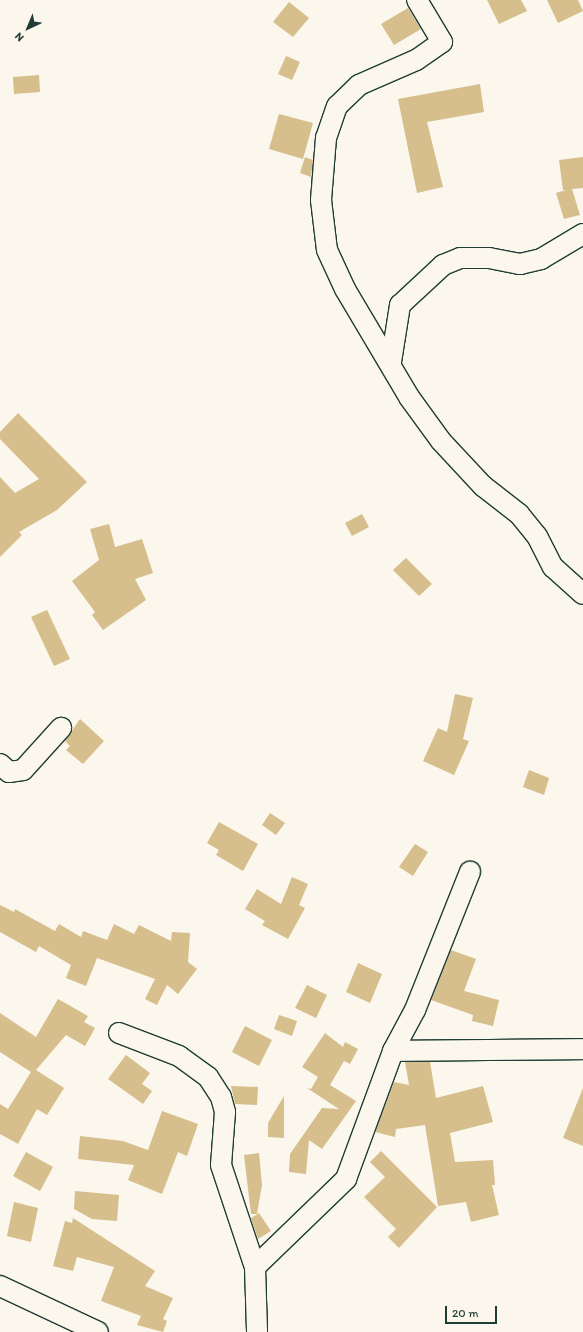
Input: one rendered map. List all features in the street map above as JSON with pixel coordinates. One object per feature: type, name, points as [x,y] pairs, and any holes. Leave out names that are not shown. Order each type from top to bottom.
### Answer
[{"type":"street","points":[[417,0],[442,42],[416,60],[359,85],[338,106],[326,138],[321,200],[327,250],[345,289],[391,362],[409,397],[441,441],[483,486],[519,514],[537,536],[552,566],[583,594]]},
{"type":"street","points":[[391,362],[400,305],[443,265],[460,258],[489,258],[520,264],[541,259],[583,234]]},
{"type":"street","points":[[0,764],[9,772],[23,770],[61,728]]},
{"type":"street","points":[[255,1267],[346,1179],[393,1051],[415,1010],[470,872]]},
{"type":"street","points":[[119,1033],[179,1056],[208,1077],[221,1097],[226,1112],[221,1165],[255,1267],[257,1332]]},
{"type":"street","points":[[393,1051],[583,1050]]},
{"type":"street","points":[[0,1286],[98,1332]]},
{"type":"building","points":[[487,0],[521,0],[527,11],[499,24]]},
{"type":"building","points":[[547,0],[578,0],[583,11],[558,23]]},
{"type":"building","points":[[289,2],[309,18],[293,37],[273,22]]},
{"type":"building","points":[[408,8],[421,29],[394,45],[381,24]]},
{"type":"building","points":[[286,56],[300,62],[292,80],[278,74]]},
{"type":"building","points":[[39,75],[40,92],[14,94],[13,77]]},
{"type":"building","points":[[480,84],[484,112],[427,122],[443,187],[417,193],[398,99]]},
{"type":"building","points":[[279,114],[313,123],[303,159],[269,149]]},
{"type":"building","points":[[305,157],[313,160],[311,177],[300,173]]},
{"type":"building","points":[[583,157],[583,188],[572,189],[580,215],[564,219],[556,193],[566,190],[563,190],[559,160]]},
{"type":"building","points":[[18,413],[87,482],[57,510],[19,532],[22,535],[0,557],[0,477],[15,493],[39,479],[0,439],[0,432]]},
{"type":"building","points":[[362,514],[369,527],[352,536],[345,523]]},
{"type":"building","points":[[109,524],[115,547],[142,539],[153,573],[135,579],[146,600],[103,630],[92,615],[95,612],[72,581],[99,560],[90,529]]},
{"type":"building","points":[[406,558],[432,584],[419,596],[393,570]]},
{"type":"building","points":[[47,610],[70,659],[54,666],[31,617]]},
{"type":"building","points":[[455,694],[473,698],[463,739],[469,741],[454,775],[423,761],[438,728],[447,732]]},
{"type":"building","points":[[80,719],[104,741],[83,764],[66,750],[70,746],[65,741]]},
{"type":"building","points":[[529,770],[549,778],[544,795],[523,787]]},
{"type":"building","points":[[270,813],[285,823],[276,835],[262,825]]},
{"type":"building","points":[[219,822],[258,844],[243,871],[216,855],[219,850],[207,843]]},
{"type":"building","points":[[415,844],[428,852],[413,876],[399,867]]},
{"type":"building","points":[[292,877],[308,884],[299,905],[305,908],[288,939],[262,925],[265,921],[245,909],[257,889],[281,904]]},
{"type":"building","points":[[0,905],[14,912],[15,909],[55,931],[59,924],[81,937],[83,931],[107,940],[114,924],[134,934],[139,925],[171,941],[172,932],[190,933],[188,962],[197,969],[178,994],[167,985],[157,1005],[145,999],[155,979],[97,958],[86,986],[66,978],[71,965],[39,946],[36,952],[0,932]]},
{"type":"building","points":[[451,950],[476,959],[464,991],[499,1000],[493,1026],[472,1021],[473,1015],[431,1000]]},
{"type":"building","points":[[358,963],[382,974],[370,1003],[346,992]]},
{"type":"building","points":[[307,985],[327,995],[316,1018],[295,1008]]},
{"type":"building","points":[[58,999],[88,1016],[84,1022],[95,1028],[85,1046],[66,1035],[36,1070],[64,1088],[47,1115],[37,1109],[18,1144],[0,1134],[0,1104],[8,1109],[31,1072],[0,1052],[0,1013],[36,1037]]},
{"type":"building","points":[[279,1015],[297,1021],[292,1036],[274,1029]]},
{"type":"building","points":[[245,1026],[272,1040],[259,1066],[232,1052]]},
{"type":"building","points":[[325,1033],[343,1047],[345,1042],[358,1049],[350,1064],[344,1061],[330,1085],[356,1101],[322,1149],[309,1140],[306,1174],[289,1172],[290,1154],[322,1108],[339,1109],[307,1088],[311,1089],[318,1077],[302,1067]]},
{"type":"building","points":[[126,1055],[150,1073],[142,1084],[152,1091],[143,1104],[108,1079]]},
{"type":"building","points":[[405,1062],[430,1062],[436,1098],[483,1086],[493,1122],[450,1133],[455,1162],[493,1160],[495,1185],[492,1185],[499,1215],[471,1222],[466,1202],[438,1206],[425,1125],[396,1129],[395,1137],[375,1132],[394,1082],[409,1085]]},
{"type":"building","points":[[231,1086],[258,1087],[257,1105],[235,1104]]},
{"type":"building","points":[[583,1088],[583,1146],[563,1138]]},
{"type":"building","points":[[284,1096],[284,1138],[268,1137],[268,1123]]},
{"type":"building","points":[[162,1111],[198,1124],[187,1156],[178,1152],[162,1194],[128,1180],[134,1165],[78,1159],[80,1136],[123,1141],[148,1150]]},
{"type":"building","points":[[381,1151],[437,1207],[399,1248],[388,1237],[396,1229],[364,1197],[385,1177],[370,1162]]},
{"type":"building","points":[[26,1152],[53,1167],[40,1191],[13,1176]]},
{"type":"building","points":[[259,1153],[262,1185],[257,1214],[251,1214],[244,1155]]},
{"type":"building","points":[[75,1191],[119,1195],[117,1221],[92,1219],[74,1209]]},
{"type":"building","points":[[14,1202],[38,1208],[31,1242],[7,1236]]},
{"type":"building","points":[[259,1213],[271,1231],[258,1239],[251,1218]]},
{"type":"building","points":[[73,1218],[155,1271],[145,1286],[173,1298],[163,1319],[167,1321],[163,1332],[137,1325],[141,1316],[101,1301],[114,1267],[77,1257],[73,1271],[53,1266],[65,1221],[72,1223]]}]
